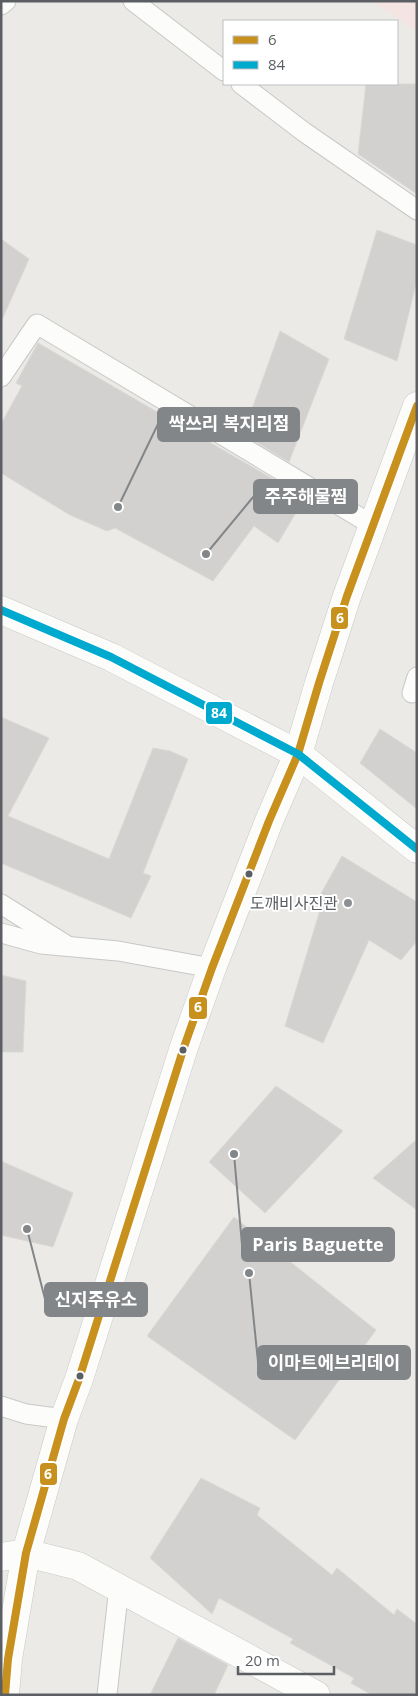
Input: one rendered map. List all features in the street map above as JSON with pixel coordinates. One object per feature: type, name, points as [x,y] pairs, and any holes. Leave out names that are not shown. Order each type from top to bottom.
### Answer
[{"type":"street","points":[[5,1695],[13,1555],[79,1379],[184,1047],[212,968],[269,821],[298,754],[347,596],[417,406]]},
{"type":"street","points":[[1,610],[112,657],[298,754],[417,849]]},
{"type":"street","points":[[13,1555],[78,1566],[316,1695]]},
{"type":"lane","points":[[1,5],[6,1]]},
{"type":"lane","points":[[133,1],[223,70]]},
{"type":"lane","points":[[242,85],[304,132],[417,210]]},
{"type":"lane","points":[[1,377],[37,324],[374,526]]},
{"type":"lane","points":[[1,904],[69,947]]},
{"type":"lane","points":[[1,933],[40,944],[118,951],[212,968]]},
{"type":"lane","points":[[1,1406],[26,1414],[64,1419]]},
{"type":"lane","points":[[107,1695],[119,1587]]},
{"type":"shaded area","points":[[371,1],[417,1],[417,31]]},
{"type":"building","points":[[417,84],[417,194],[358,154],[366,85]]},
{"type":"building","points":[[377,230],[417,245],[417,280],[397,361],[344,339]]},
{"type":"building","points":[[1,239],[29,259],[1,322]]},
{"type":"building","points":[[280,331],[329,359],[289,462],[243,434]]},
{"type":"building","points":[[38,343],[280,483],[278,489],[301,504],[278,543],[254,526],[213,581],[115,528],[107,531],[70,515],[1,473],[1,424],[22,386],[16,383]]},
{"type":"building","points":[[1,717],[49,738],[8,816],[109,859],[153,748],[170,751],[188,759],[143,873],[151,876],[131,918],[1,863]]},
{"type":"building","points":[[380,729],[417,753],[417,809],[360,763]]},
{"type":"building","points":[[342,856],[417,902],[417,941],[401,960],[369,940],[323,1043],[285,1026],[320,910],[314,906]]},
{"type":"building","points":[[1,975],[26,981],[23,1052],[1,1052]]},
{"type":"building","points":[[276,1086],[343,1131],[265,1213],[209,1162]]},
{"type":"building","points":[[417,1139],[417,1210],[373,1178]]},
{"type":"building","points":[[1,1161],[73,1193],[53,1247],[1,1235]]},
{"type":"building","points":[[234,1217],[376,1330],[295,1440],[147,1336]]},
{"type":"building","points":[[201,1478],[260,1508],[257,1515],[332,1575],[337,1568],[394,1615],[397,1609],[417,1624],[417,1695],[372,1695],[351,1683],[354,1678],[290,1643],[293,1639],[219,1598],[212,1614],[150,1558]]},
{"type":"building","points":[[178,1638],[228,1665],[214,1695],[150,1695]]},
{"type":"transit line","name":"6","points":[[5,1695],[8,1659],[26,1553],[64,1419],[79,1379],[184,1047],[212,968],[269,821],[298,754],[347,596],[417,406]]},
{"type":"transit line","name":"84","points":[[1,610],[111,657],[298,754],[417,849]]},
{"type":"place","name":"싹쓰리 복지리점","points":[[118,507]]},
{"type":"place","name":"주주해물찜","points":[[206,554]]},
{"type":"place","name":"도깨비사진관","points":[[348,903]]},
{"type":"place","name":"Paris Baguette","points":[[234,1154]]},
{"type":"place","name":"신지주유소","points":[[27,1229]]},
{"type":"place","name":"이마트에브리데이","points":[[249,1273]]}]
